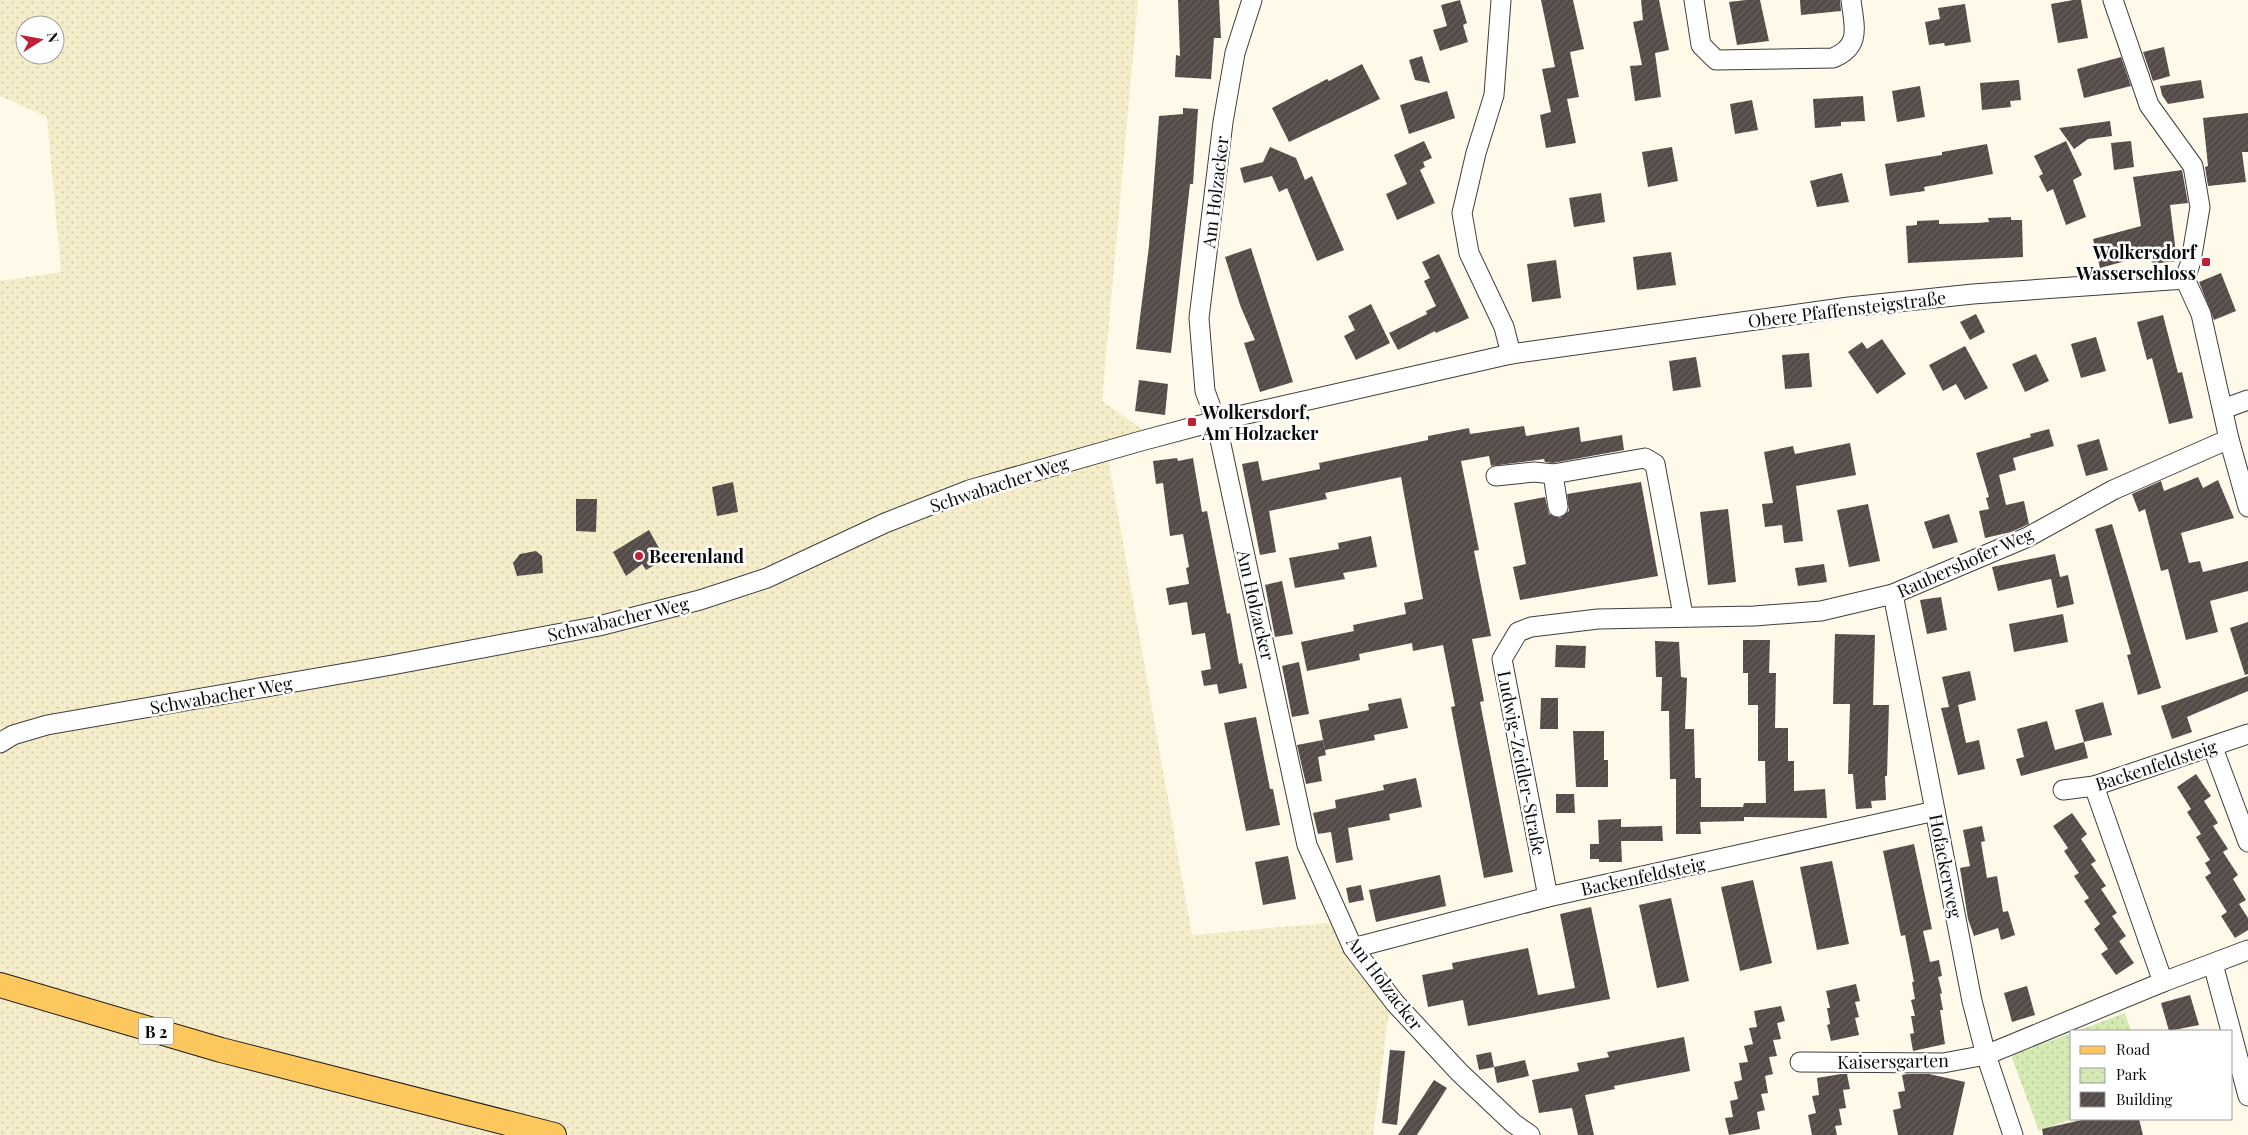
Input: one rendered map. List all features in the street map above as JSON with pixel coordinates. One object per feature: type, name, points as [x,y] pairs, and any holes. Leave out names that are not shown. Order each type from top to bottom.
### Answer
[{"type":"main road","name":"B 2","points":[[0,985],[221,1050],[554,1135]]},
{"type":"street","name":"Am Holzacker","points":[[1252,0],[1235,53],[1225,114],[1200,318],[1205,390],[1216,421],[1307,845],[1353,948],[1407,1018],[1459,1072],[1514,1123],[1530,1135]]},
{"type":"street","points":[[1501,0],[1494,95],[1476,153],[1462,213],[1469,254],[1504,327],[1511,354]]},
{"type":"street","points":[[1694,0],[1701,45],[1716,60],[1833,58],[1846,52],[1855,37],[1851,0]]},
{"type":"street","points":[[2113,0],[2149,105],[2193,166],[2200,207],[2191,261],[2185,279],[2201,314],[2248,507]]},
{"type":"street","name":"Obere Pfaffensteigstraße","points":[[1216,421],[1511,354],[1849,307],[1973,294],[2185,279]]},
{"type":"street","points":[[2223,409],[2248,400]]},
{"type":"street","name":"Schwabacher Weg","points":[[0,743],[13,735],[47,725],[392,665],[590,627],[700,600],[767,578],[885,523],[969,490],[1216,421]]},
{"type":"street","name":"Raubershofer Weg","points":[[1518,632],[1531,627],[1598,619],[1754,616],[1820,611],[1893,594],[2028,537],[2113,490],[2230,439]]},
{"type":"street","points":[[1496,476],[1534,472],[1553,474],[1646,458],[1655,464],[1683,616]]},
{"type":"street","points":[[1553,474],[1558,506]]},
{"type":"street","name":"Hofackerweg","points":[[1893,594],[1972,1000],[1986,1055],[2012,1135]]},
{"type":"street","name":"Ludwig-Zeidler-Straße","points":[[1518,632],[1502,659],[1548,897]]},
{"type":"street","name":"Backenfeldsteig","points":[[2064,790],[2094,786],[2213,748],[2248,734]]},
{"type":"street","points":[[2213,748],[2248,842]]},
{"type":"street","points":[[2094,786],[2163,982]]},
{"type":"street","name":"Backenfeldsteig","points":[[1353,948],[1548,897],[1934,811]]},
{"type":"street","name":"Kaisersgarten","points":[[1800,1062],[1942,1063],[1986,1055],[2163,982],[2248,950]]},
{"type":"street","points":[[2213,964],[2231,1030]]},
{"type":"street","points":[[2233,1039],[2248,1096]]},
{"type":"shaded area","points":[[0,0],[1138,0],[1102,401],[1158,440],[1108,458],[1192,935],[1337,922],[1389,1012],[1373,1135],[0,1135],[0,281],[61,272],[47,117],[0,96]]},
{"type":"green space","points":[[2125,1013],[2131,1030],[2080,1030]]},
{"type":"green space","points":[[2070,1034],[2070,1120],[2039,1131],[2011,1055]]},
{"type":"building","points":[[1178,0],[1219,0],[1221,38],[1214,38],[1211,79],[1175,77],[1176,55],[1180,56]]},
{"type":"building","points":[[1460,0],[1467,23],[1463,25],[1468,42],[1440,51],[1433,30],[1447,26],[1441,5]]},
{"type":"building","points":[[1541,0],[1573,0],[1584,49],[1570,52],[1579,97],[1567,99],[1576,143],[1546,148],[1540,115],[1551,112],[1542,69],[1555,67]]},
{"type":"building","points":[[1641,0],[1659,0],[1669,50],[1655,53],[1661,97],[1635,101],[1630,66],[1642,65],[1633,22],[1643,20]]},
{"type":"building","points":[[1760,0],[1769,41],[1737,45],[1729,2]]},
{"type":"building","points":[[1800,0],[1840,0],[1841,11],[1801,15]]},
{"type":"building","points":[[2081,0],[2088,38],[2058,43],[2051,4]]},
{"type":"building","points":[[1965,4],[1971,42],[1945,46],[1944,43],[1929,45],[1925,22],[1940,19],[1938,8]]},
{"type":"building","points":[[2164,47],[2170,76],[2153,81],[2143,52]]},
{"type":"building","points":[[1422,56],[1430,83],[1415,80],[1409,60]]},
{"type":"building","points":[[2121,57],[2131,86],[2084,98],[2077,69]]},
{"type":"building","points":[[1362,64],[1380,99],[1289,142],[1272,108],[1327,79],[1329,81]]},
{"type":"building","points":[[2019,80],[2021,100],[2010,101],[2011,107],[1982,110],[1980,83]]},
{"type":"building","points":[[2201,80],[2204,98],[2168,104],[2162,95],[2160,86]]},
{"type":"building","points":[[1920,86],[1925,117],[1897,122],[1892,91]]},
{"type":"building","points":[[1447,91],[1455,118],[1409,134],[1400,105]]},
{"type":"building","points":[[1863,96],[1865,121],[1841,122],[1841,126],[1815,128],[1813,99]]},
{"type":"building","points":[[1752,100],[1758,130],[1735,134],[1730,104]]},
{"type":"building","points":[[1183,108],[1198,109],[1193,184],[1190,184],[1171,353],[1136,349],[1149,246],[1159,116],[1183,114]]},
{"type":"building","points":[[2248,113],[2248,152],[2242,152],[2246,182],[2208,186],[2205,167],[2208,166],[2203,118]]},
{"type":"building","points":[[2110,121],[2112,136],[2088,139],[2074,149],[2059,128]]},
{"type":"building","points":[[1424,141],[1432,158],[1423,162],[1425,167],[1420,170],[1435,203],[1397,220],[1386,194],[1407,184],[1394,155]]},
{"type":"building","points":[[2066,141],[2082,175],[2073,180],[2086,217],[2066,225],[2053,189],[2047,192],[2039,176],[2043,174],[2034,156]]},
{"type":"building","points":[[2131,141],[2134,167],[2114,170],[2111,143]]},
{"type":"building","points":[[1987,144],[1993,174],[1924,187],[1925,191],[1890,196],[1885,164],[1942,155],[1942,152]]},
{"type":"building","points":[[1270,147],[1296,158],[1305,180],[1312,176],[1344,250],[1317,261],[1287,188],[1279,192],[1272,176],[1244,183],[1240,168],[1263,162]]},
{"type":"building","points":[[1672,147],[1678,181],[1648,187],[1642,152]]},
{"type":"building","points":[[2182,170],[2188,203],[2170,205],[2177,261],[2152,264],[2151,254],[2100,268],[2093,239],[2141,226],[2133,177]]},
{"type":"building","points":[[1842,173],[1849,202],[1817,207],[1810,181]]},
{"type":"building","points":[[1601,193],[1605,222],[1574,227],[1569,198]]},
{"type":"building","points":[[2011,217],[2011,220],[2022,220],[2023,257],[1908,263],[1906,226],[1917,225],[1917,221],[1939,220],[1939,224],[1977,223],[1989,222],[1988,218]]},
{"type":"building","points":[[1251,248],[1293,382],[1260,392],[1244,343],[1255,340],[1240,305],[1225,257]]},
{"type":"building","points":[[1671,252],[1676,285],[1637,290],[1633,257]]},
{"type":"building","points":[[1439,254],[1469,318],[1436,333],[1435,331],[1398,350],[1389,333],[1427,314],[1426,311],[1436,306],[1424,281],[1430,278],[1422,262]]},
{"type":"building","points":[[1556,260],[1561,298],[1532,302],[1527,264]]},
{"type":"building","points":[[2221,273],[2236,311],[2214,320],[2199,282]]},
{"type":"building","points":[[1371,304],[1390,343],[1356,360],[1344,336],[1355,330],[1348,316]]},
{"type":"building","points":[[1976,314],[1985,332],[1970,340],[1960,322]]},
{"type":"building","points":[[2163,315],[2178,373],[2182,372],[2193,418],[2169,424],[2152,358],[2147,360],[2137,322]]},
{"type":"building","points":[[2096,337],[2106,371],[2081,378],[2071,344]]},
{"type":"building","points":[[1882,339],[1906,374],[1877,394],[1848,352],[1862,342],[1867,349]]},
{"type":"building","points":[[1965,346],[1988,388],[1965,400],[1956,384],[1943,391],[1929,365]]},
{"type":"building","points":[[1809,353],[1812,387],[1785,389],[1782,355]]},
{"type":"building","points":[[2036,354],[2049,381],[2025,392],[2012,364]]},
{"type":"building","points":[[1696,357],[1701,387],[1673,391],[1669,361]]},
{"type":"building","points":[[1139,380],[1168,384],[1165,415],[1135,411]]},
{"type":"building","points":[[1524,426],[1526,436],[1579,427],[1581,442],[1622,435],[1624,450],[1553,463],[1545,462],[1544,459],[1491,466],[1489,456],[1461,461],[1479,550],[1474,551],[1491,636],[1472,639],[1484,701],[1480,702],[1513,872],[1484,878],[1451,707],[1455,706],[1443,645],[1413,651],[1412,643],[1359,654],[1360,660],[1307,671],[1301,642],[1354,631],[1353,625],[1406,614],[1404,603],[1423,599],[1401,477],[1325,493],[1327,499],[1269,511],[1276,552],[1260,555],[1242,464],[1258,461],[1262,481],[1320,469],[1319,463],[1428,440],[1428,436],[1469,428],[1470,434]]},
{"type":"building","points":[[2049,429],[2054,446],[2013,458],[2016,470],[1999,475],[2006,505],[2024,501],[2029,524],[2011,532],[1985,538],[1979,511],[1989,509],[1986,498],[1989,497],[1976,453],[2031,437],[2030,434]]},
{"type":"building","points":[[2099,439],[2108,470],[2086,476],[2077,445]]},
{"type":"building","points":[[1850,443],[1856,475],[1796,486],[1803,541],[1784,543],[1782,525],[1765,527],[1762,504],[1773,503],[1764,452],[1793,446],[1795,454]]},
{"type":"building","points":[[1177,458],[1178,461],[1193,458],[1202,512],[1207,511],[1227,614],[1230,613],[1239,664],[1242,663],[1247,688],[1219,694],[1217,684],[1204,686],[1201,671],[1211,669],[1205,633],[1192,635],[1187,602],[1169,605],[1166,588],[1189,584],[1186,568],[1189,567],[1183,534],[1170,536],[1163,483],[1156,484],[1153,461]]},
{"type":"building","points":[[2198,477],[2203,488],[2218,480],[2234,518],[2181,533],[2189,563],[2200,561],[2203,572],[2248,561],[2248,591],[2210,601],[2218,632],[2186,640],[2168,569],[2161,571],[2145,509],[2139,512],[2132,494],[2161,481],[2164,491]]},
{"type":"building","points":[[733,482],[738,512],[717,516],[712,487]]},
{"type":"building","points":[[1641,482],[1658,576],[1520,600],[1513,567],[1526,564],[1514,503],[1545,497],[1549,514],[1560,518],[1569,511],[1567,494]]},
{"type":"building","points":[[576,499],[597,499],[596,532],[576,531]]},
{"type":"building","points":[[1868,504],[1880,561],[1849,567],[1837,510]]},
{"type":"building","points":[[1728,509],[1736,582],[1708,585],[1700,512]]},
{"type":"building","points":[[1949,514],[1958,542],[1933,549],[1924,522]]},
{"type":"building","points":[[2112,524],[2161,688],[2138,695],[2127,655],[2131,654],[2095,529]]},
{"type":"building","name":"Beerenland","points":[[649,530],[665,559],[646,570],[642,564],[626,576],[613,552]]},
{"type":"building","points":[[1371,536],[1377,567],[1343,573],[1345,579],[1295,588],[1289,558],[1339,549],[1338,543]]},
{"type":"building","points":[[536,551],[542,556],[543,573],[517,576],[513,563],[520,554]]},
{"type":"building","points":[[2055,554],[2060,577],[2068,575],[2074,604],[2057,608],[2051,579],[1998,591],[1992,567]]},
{"type":"building","points":[[1824,564],[1827,582],[1798,586],[1795,568]]},
{"type":"building","points":[[1282,581],[1293,634],[1275,637],[1265,585]]},
{"type":"building","points":[[1941,597],[1947,630],[1927,634],[1920,600]]},
{"type":"building","points":[[2063,614],[2068,642],[2014,652],[2009,624]]},
{"type":"building","points":[[2248,622],[2248,674],[2245,675],[2230,628]]},
{"type":"building","points":[[1835,634],[1875,635],[1873,705],[1889,705],[1887,776],[1885,776],[1886,800],[1871,801],[1872,808],[1856,809],[1853,774],[1848,774],[1850,704],[1833,704]]},
{"type":"building","points":[[1743,640],[1770,640],[1769,673],[1776,673],[1775,728],[1788,728],[1788,761],[1794,761],[1794,791],[1825,789],[1827,818],[1744,817],[1744,821],[1700,822],[1701,834],[1676,834],[1676,779],[1670,779],[1669,711],[1661,711],[1662,677],[1656,677],[1655,641],[1679,642],[1681,677],[1687,678],[1685,729],[1694,729],[1695,778],[1701,778],[1701,807],[1743,807],[1744,803],[1766,803],[1765,761],[1758,761],[1758,705],[1748,705],[1748,673],[1743,673]]},
{"type":"building","points":[[1556,645],[1586,646],[1585,668],[1555,667]]},
{"type":"building","points":[[1299,662],[1309,714],[1292,717],[1282,666]]},
{"type":"building","points":[[1970,671],[1976,700],[1958,705],[1966,743],[1979,740],[1985,769],[1958,775],[1941,708],[1949,707],[1942,677]]},
{"type":"building","points":[[2248,676],[2248,691],[2187,717],[2192,732],[2172,739],[2161,706]]},
{"type":"building","points":[[1401,698],[1408,728],[1374,735],[1375,740],[1325,750],[1319,720],[1369,710],[1368,704]]},
{"type":"building","points":[[1541,698],[1558,698],[1558,729],[1540,729]]},
{"type":"building","points":[[2103,702],[2112,735],[2084,742],[2075,710]]},
{"type":"building","points":[[1256,717],[1270,789],[1273,789],[1280,825],[1246,831],[1224,723]]},
{"type":"building","points":[[2047,721],[2055,750],[2084,742],[2088,758],[2021,776],[2016,759],[2024,757],[2017,729]]},
{"type":"building","points":[[1573,731],[1604,731],[1604,760],[1608,760],[1608,787],[1576,787]]},
{"type":"building","points":[[1323,740],[1326,755],[1318,757],[1322,781],[1306,784],[1297,745]]},
{"type":"building","points":[[2196,774],[2211,796],[2204,801],[2218,823],[2213,826],[2228,849],[2223,852],[2238,875],[2233,879],[2246,900],[2239,904],[2248,918],[2248,930],[2235,938],[2221,916],[2227,912],[2205,877],[2211,873],[2205,863],[2210,860],[2196,837],[2201,834],[2187,812],[2191,809],[2177,787]]},
{"type":"building","points":[[1416,778],[1422,807],[1389,814],[1390,820],[1348,828],[1353,860],[1336,863],[1331,832],[1318,834],[1313,813],[1336,808],[1335,800],[1384,790],[1383,785]]},
{"type":"building","points":[[1556,794],[1574,794],[1575,813],[1556,813]]},
{"type":"building","points":[[2072,813],[2087,834],[2081,839],[2096,861],[2091,864],[2106,886],[2101,889],[2117,913],[2112,916],[2126,936],[2119,941],[2134,963],[2116,975],[2101,954],[2108,949],[2094,929],[2100,924],[2084,901],[2089,898],[2074,876],[2079,873],[2064,851],[2068,848],[2053,826]]},
{"type":"building","points":[[1621,819],[1621,827],[1662,826],[1663,841],[1621,841],[1622,862],[1599,862],[1599,859],[1590,859],[1590,844],[1599,844],[1598,820]]},
{"type":"building","points":[[1982,826],[1985,841],[1981,842],[1987,878],[1997,876],[2003,912],[2008,911],[2015,935],[2001,940],[1998,928],[1974,936],[1968,919],[1960,868],[1970,866],[1963,830]]},
{"type":"building","points":[[1914,844],[1932,929],[1923,931],[1930,962],[1939,960],[1942,976],[1938,977],[1942,993],[1940,994],[1943,1010],[1940,1010],[1945,1044],[1913,1051],[1910,1034],[1914,1033],[1911,1016],[1915,1016],[1911,1000],[1915,999],[1912,982],[1914,982],[1905,935],[1901,936],[1883,851]]},
{"type":"building","points":[[1288,856],[1296,899],[1263,905],[1255,862]]},
{"type":"building","points":[[1832,861],[1849,944],[1817,950],[1800,867]]},
{"type":"building","points":[[1440,875],[1446,906],[1376,922],[1369,890]]},
{"type":"building","points":[[1753,880],[1772,963],[1740,971],[1721,887]]},
{"type":"building","points":[[1361,885],[1364,900],[1349,903],[1346,888]]},
{"type":"building","points":[[1671,898],[1689,981],[1657,988],[1639,905]]},
{"type":"building","points":[[1591,907],[1610,999],[1468,1026],[1463,1000],[1428,1007],[1422,975],[1453,969],[1452,963],[1528,948],[1538,995],[1575,988],[1560,914]]},
{"type":"building","points":[[1856,984],[1860,1001],[1855,1002],[1859,1017],[1855,1018],[1859,1035],[1831,1041],[1827,1025],[1830,1024],[1827,1008],[1830,1008],[1826,991]]},
{"type":"building","points":[[2027,986],[2035,1015],[2012,1022],[2004,993]]},
{"type":"building","points":[[2190,995],[2199,1025],[2169,1030],[2161,1003]]},
{"type":"building","points":[[1781,1006],[1785,1021],[1777,1023],[1781,1039],[1773,1040],[1777,1056],[1769,1057],[1773,1074],[1765,1076],[1768,1093],[1761,1094],[1765,1110],[1757,1112],[1760,1129],[1729,1135],[1725,1118],[1733,1117],[1730,1101],[1738,1099],[1734,1082],[1742,1080],[1739,1063],[1748,1062],[1744,1046],[1753,1044],[1749,1028],[1757,1027],[1754,1011]]},
{"type":"building","points":[[1684,1037],[1690,1071],[1614,1086],[1615,1089],[1585,1095],[1594,1135],[1578,1135],[1572,1108],[1539,1113],[1532,1080],[1579,1071],[1577,1063],[1609,1057],[1607,1052]]},
{"type":"building","points":[[1390,1050],[1405,1051],[1397,1125],[1382,1123]]},
{"type":"building","points":[[1491,1052],[1494,1067],[1479,1070],[1476,1055]]},
{"type":"building","points":[[1525,1060],[1529,1076],[1497,1083],[1494,1067]]},
{"type":"building","points":[[1847,1074],[1850,1089],[1843,1090],[1846,1108],[1839,1109],[1842,1125],[1835,1126],[1837,1135],[1812,1135],[1808,1115],[1816,1113],[1812,1096],[1819,1095],[1817,1078]]},
{"type":"building","points":[[1929,1074],[1965,1082],[1953,1135],[1898,1135],[1893,1110],[1901,1108],[1898,1092],[1905,1091],[1902,1075]]},
{"type":"building","points":[[1434,1080],[1447,1088],[1417,1135],[1398,1135]]},
{"type":"building","points":[[2082,1120],[2139,1120],[2143,1135],[2043,1135],[2042,1129]]},
{"type":"place","name":"Wolkersdorf Wasserschloss","points":[[2206,262]]},
{"type":"place","name":"Wolkersdorf, Am Holzacker","points":[[1192,422]]},
{"type":"place","name":"Beerenland","points":[[639,556]]}]
